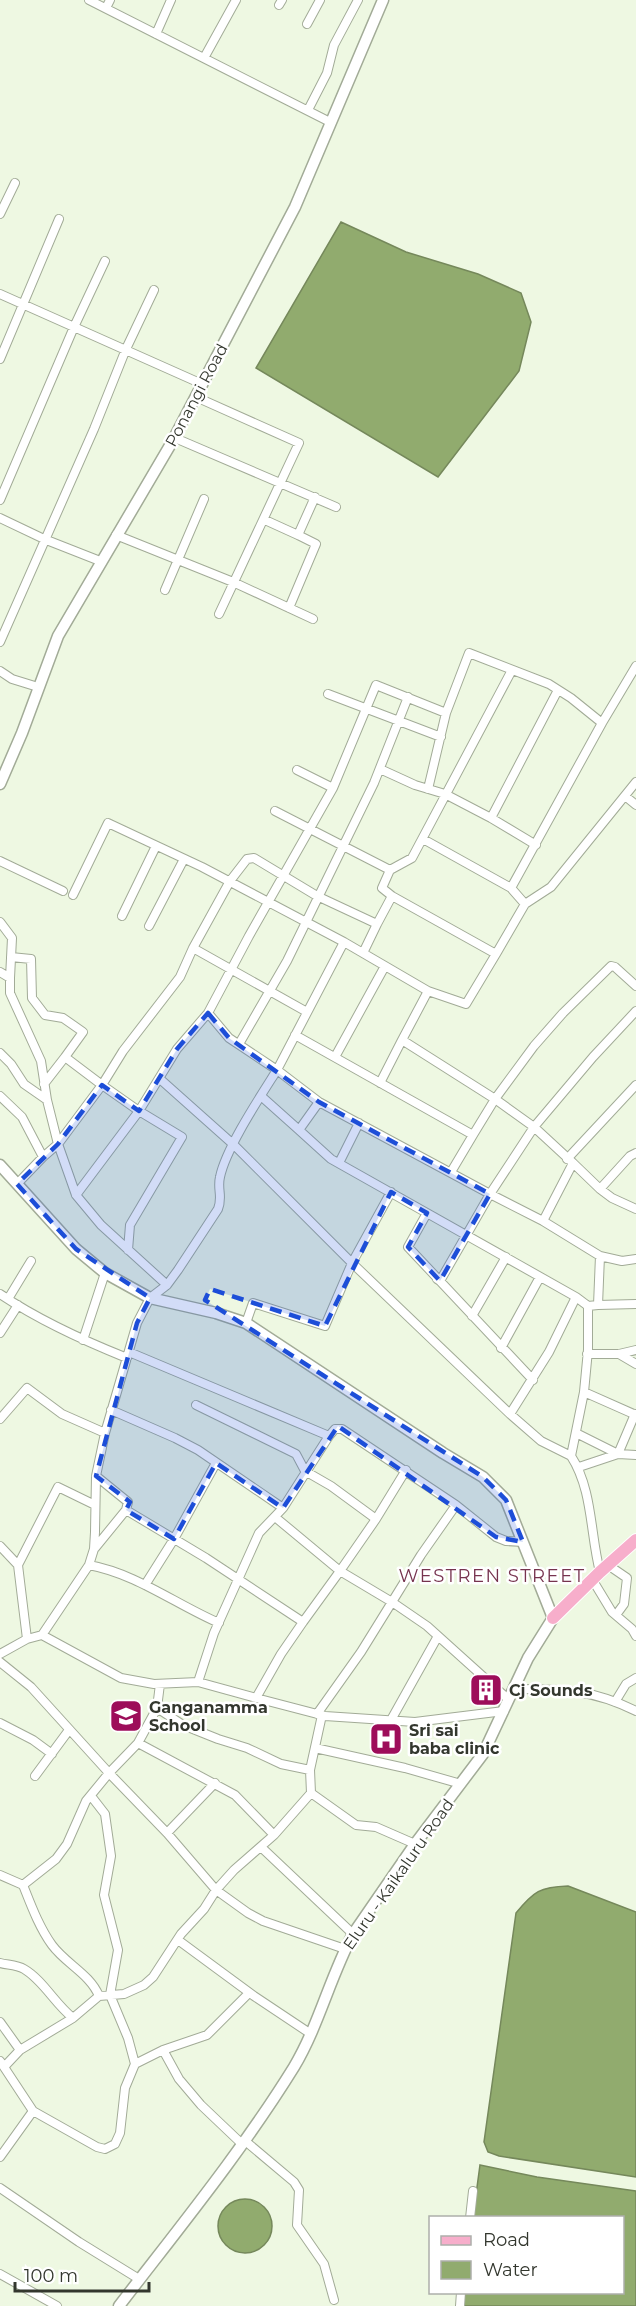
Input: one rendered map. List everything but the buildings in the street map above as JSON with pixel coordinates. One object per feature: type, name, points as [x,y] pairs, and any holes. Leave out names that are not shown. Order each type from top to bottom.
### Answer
[{"type":"main road","name":"Ponangi Road","points":[[0,784],[22,733],[58,636],[100,561],[175,438],[295,207],[383,0]]},
{"type":"main road","points":[[0,1165],[76,1250],[105,1273],[150,1298],[216,1313],[246,1323],[483,1477],[506,1500],[554,1618],[636,1540]]},
{"type":"main road","name":"Eluru - Kaikaluru Road","points":[[119,2306],[243,2142],[294,2066],[311,2034],[353,1934],[415,1844],[483,1754],[528,1658],[554,1618]]},
{"type":"street","points":[[89,0],[330,122]]},
{"type":"street","points":[[106,8],[110,0]]},
{"type":"street","points":[[156,34],[171,0]]},
{"type":"street","points":[[204,58],[236,0]]},
{"type":"street","points":[[307,24],[320,0]]},
{"type":"street","points":[[308,110],[327,73],[334,45],[358,0]]},
{"type":"street","points":[[0,214],[15,183]]},
{"type":"street","points":[[0,359],[59,219]]},
{"type":"street","points":[[0,500],[74,327],[105,261]]},
{"type":"street","points":[[0,642],[154,290]]},
{"type":"street","points":[[0,294],[202,384]]},
{"type":"street","points":[[196,397],[299,443],[265,520],[219,614]]},
{"type":"street","points":[[175,438],[336,507]]},
{"type":"street","points":[[298,535],[315,497]]},
{"type":"street","points":[[165,590],[204,499]]},
{"type":"street","points":[[0,518],[44,539],[100,561]]},
{"type":"street","points":[[265,520],[316,544],[289,608]]},
{"type":"street","points":[[117,535],[233,582],[313,619]]},
{"type":"street","points":[[428,789],[446,712],[469,653],[558,690],[602,723]]},
{"type":"street","points":[[511,888],[636,666]]},
{"type":"street","points":[[496,954],[392,896],[382,888],[390,870],[412,858],[512,670]]},
{"type":"street","points":[[0,671],[12,679],[38,687]]},
{"type":"street","points":[[76,1195],[139,1111],[177,1049],[208,1013],[333,788],[376,685],[446,712]]},
{"type":"street","points":[[491,818],[558,690]]},
{"type":"street","points":[[328,694],[398,722],[441,736]]},
{"type":"street","points":[[239,1044],[270,992],[380,769],[408,697]]},
{"type":"street","points":[[380,769],[445,794],[536,845]]},
{"type":"street","points":[[297,770],[333,788]]},
{"type":"street","points":[[73,895],[108,823],[269,901],[428,991],[466,1004],[525,904],[550,887],[636,782]]},
{"type":"street","points":[[625,795],[636,805]]},
{"type":"street","points":[[275,811],[390,870]]},
{"type":"street","points":[[423,839],[511,888],[525,904]]},
{"type":"street","points":[[122,916],[156,846]]},
{"type":"street","points":[[16,1184],[58,1144],[102,1085],[123,1051],[180,977],[193,948],[230,881],[247,859],[250,858],[317,896],[377,924]]},
{"type":"street","points":[[148,926],[184,859]]},
{"type":"street","points":[[0,861],[63,891]]},
{"type":"street","points":[[363,953],[392,896]]},
{"type":"street","points":[[0,922],[12,938],[10,993],[41,1061],[47,1100],[58,1144],[76,1195],[101,1224],[166,1285]]},
{"type":"street","points":[[0,1654],[27,1639],[42,1635],[89,1565],[94,1549],[96,1476],[111,1410],[137,1323],[150,1298],[166,1285],[218,1209],[222,1194],[220,1177],[234,1145],[277,1070],[344,942]]},
{"type":"street","points":[[193,948],[307,1012]]},
{"type":"street","points":[[11,957],[31,959],[32,998],[45,1015],[63,1018],[83,1032],[44,1084]]},
{"type":"street","points":[[335,1057],[385,966]]},
{"type":"street","points":[[451,1172],[495,1099],[534,1046],[563,1013],[611,966],[636,986]]},
{"type":"street","points":[[0,972],[9,978]]},
{"type":"street","points":[[380,1083],[428,991]]},
{"type":"street","points":[[437,1279],[440,1281],[490,1194],[534,1126],[636,1011]]},
{"type":"street","points":[[208,1013],[229,1038],[319,1102],[543,1221],[600,1256],[622,1261],[636,1259]]},
{"type":"street","points":[[295,1035],[473,1136]]},
{"type":"street","points":[[402,1040],[534,1126],[600,1189],[612,1198],[636,1209]]},
{"type":"street","points":[[0,1053],[11,1064],[24,1084],[47,1100]]},
{"type":"street","points":[[65,1058],[139,1111],[182,1137],[130,1225],[128,1250]]},
{"type":"street","points":[[159,1079],[234,1145],[352,1263],[510,1414],[541,1441],[572,1456],[579,1467],[590,1508],[593,1546],[600,1572],[616,1615],[636,1636]]},
{"type":"street","points":[[543,1221],[570,1161],[636,1085]]},
{"type":"street","points":[[0,1096],[22,1117],[43,1157]]},
{"type":"street","points":[[261,1096],[331,1159],[467,1234],[588,1306],[636,1304]]},
{"type":"street","points":[[299,1130],[319,1102]]},
{"type":"street","points":[[339,1163],[358,1123]]},
{"type":"street","points":[[600,1189],[630,1156],[636,1153]]},
{"type":"street","points":[[246,1323],[253,1303],[326,1326],[352,1263],[391,1192]]},
{"type":"street","points":[[427,1213],[408,1247],[533,1380]]},
{"type":"street","points":[[598,1305],[600,1256]]},
{"type":"street","points":[[472,1316],[506,1257]]},
{"type":"street","points":[[8,1299],[31,1261]]},
{"type":"street","points":[[82,1340],[105,1273]]},
{"type":"street","points":[[501,1348],[540,1276]]},
{"type":"street","points":[[0,1294],[82,1340],[128,1355],[329,1436]]},
{"type":"street","points":[[510,1414],[549,1352],[576,1297]]},
{"type":"street","points":[[0,1331],[18,1305]]},
{"type":"street","points":[[572,1456],[584,1392],[588,1354],[588,1306]]},
{"type":"street","points":[[588,1354],[620,1354],[636,1350]]},
{"type":"street","points":[[620,1354],[636,1364]]},
{"type":"street","points":[[1,1415],[27,1388],[63,1414],[105,1433]]},
{"type":"street","points":[[584,1392],[636,1415],[618,1454]]},
{"type":"street","points":[[196,1406],[296,1454],[305,1471],[331,1486],[376,1519]]},
{"type":"street","points":[[111,1410],[175,1438],[283,1508]]},
{"type":"street","points":[[198,1682],[237,1579],[259,1533],[283,1508],[305,1471],[335,1429],[342,1429],[406,1470],[496,1537],[506,1541],[523,1542]]},
{"type":"street","points":[[576,1433],[618,1454]]},
{"type":"street","points":[[579,1467],[618,1454],[636,1455]]},
{"type":"street","points":[[145,1585],[174,1539],[216,1463]]},
{"type":"street","points":[[256,1698],[281,1654],[376,1519],[406,1470]]},
{"type":"street","points":[[94,1549],[126,1510],[128,1502],[96,1476]]},
{"type":"street","points":[[27,1639],[18,1565],[58,1487],[95,1506]]},
{"type":"street","points":[[91,1796],[105,1814],[111,1856],[104,1895],[118,1950],[110,1995],[128,2037],[135,2064],[125,2088],[120,2133],[116,2144],[108,2148],[98,2147],[33,2111],[2,2064],[20,2050],[73,2018],[99,1996],[110,1995],[124,1994],[144,1985],[153,1977],[216,1890],[234,1870],[274,1834],[311,1793],[310,1770],[320,1715],[362,1652],[421,1555],[456,1505]]},
{"type":"street","points":[[126,1510],[303,1622]]},
{"type":"street","points":[[275,1517],[340,1571],[392,1602],[511,1694],[575,1690],[636,1711]]},
{"type":"street","points":[[0,1546],[18,1565]]},
{"type":"street","points":[[89,1565],[106,1568],[145,1585],[219,1623]]},
{"type":"street","points":[[600,1572],[627,1578],[624,1604],[616,1615]]},
{"type":"street","points":[[42,1635],[121,1678],[160,1684],[198,1682],[320,1715],[415,1722],[504,1711]]},
{"type":"street","points":[[391,1720],[438,1636]]},
{"type":"street","points":[[0,1662],[31,1687],[167,1833],[216,1890],[263,1921],[345,1950]]},
{"type":"street","points":[[615,1702],[626,1684],[636,1678]]},
{"type":"street","points":[[23,1885],[57,1859],[67,1844],[86,1801],[138,1743],[157,1708],[160,1684]]},
{"type":"street","points":[[157,1708],[183,1725],[247,1748],[281,1764],[310,1770]]},
{"type":"street","points":[[0,1723],[33,1740],[52,1754]]},
{"type":"street","points":[[35,1776],[69,1730]]},
{"type":"street","points":[[138,1743],[215,1783],[245,1803],[274,1834]]},
{"type":"street","points":[[315,1748],[405,1768],[461,1784]]},
{"type":"street","points":[[167,1833],[215,1783]]},
{"type":"street","points":[[311,1793],[356,1825],[376,1827],[415,1844]]},
{"type":"street","points":[[261,1847],[353,1934]]},
{"type":"street","points":[[0,1875],[23,1885],[52,1945],[94,1984],[99,1996]]},
{"type":"street","points":[[178,1940],[249,1993],[311,2034]]},
{"type":"street","points":[[0,1963],[26,1970],[46,1989],[59,2007],[73,2018]]},
{"type":"street","points":[[135,2064],[163,2050],[207,2035],[249,1993]]},
{"type":"street","points":[[0,2022],[20,2050]]},
{"type":"street","points":[[163,2050],[179,2079],[201,2105],[294,2182],[299,2190],[297,2225],[324,2264],[334,2300]]},
{"type":"street","points":[[0,2157],[33,2111]]},
{"type":"street","points":[[0,2188],[79,2242],[139,2279]]},
{"type":"street","points":[[470,2216],[474,2191]]},
{"type":"street","points":[[0,2274],[57,2306]]},
{"type":"highlighted area","points":[[208,1013],[229,1038],[319,1102],[490,1194],[440,1281],[408,1247],[427,1213],[391,1192],[325,1326],[210,1289],[205,1300],[483,1477],[506,1500],[523,1542],[496,1537],[338,1426],[283,1508],[216,1463],[174,1539],[126,1510],[130,1502],[96,1476],[137,1323],[150,1298],[76,1249],[17,1184],[58,1144],[102,1085],[139,1111],[177,1049]]},
{"type":"water","points":[[341,222],[406,252],[478,274],[521,293],[531,322],[519,371],[438,477],[256,368]]},
{"type":"water","points":[[568,1886],[636,1912],[636,2177],[499,2156],[488,2152],[484,2142],[516,1913],[538,1892]]},
{"type":"water","points":[[480,2165],[537,2177],[636,2191],[636,2306],[463,2306],[465,2294],[624,2294],[624,2216],[473,2216]]},
{"type":"water","points":[[240,2199],[250,2199],[260,2203],[268,2211],[272,2226],[268,2241],[260,2249],[250,2253],[240,2253],[230,2249],[222,2241],[218,2231],[218,2221],[222,2211],[230,2203]]},
{"type":"place","name":"Cj Sounds","points":[[486,1690]]},
{"type":"place","name":"Ganganamma School","points":[[126,1716]]},
{"type":"place","name":"Sri sai baba clinic","points":[[386,1739]]},
{"type":"district","name":"WESTREN STREET","points":[[492,1576]]}]
